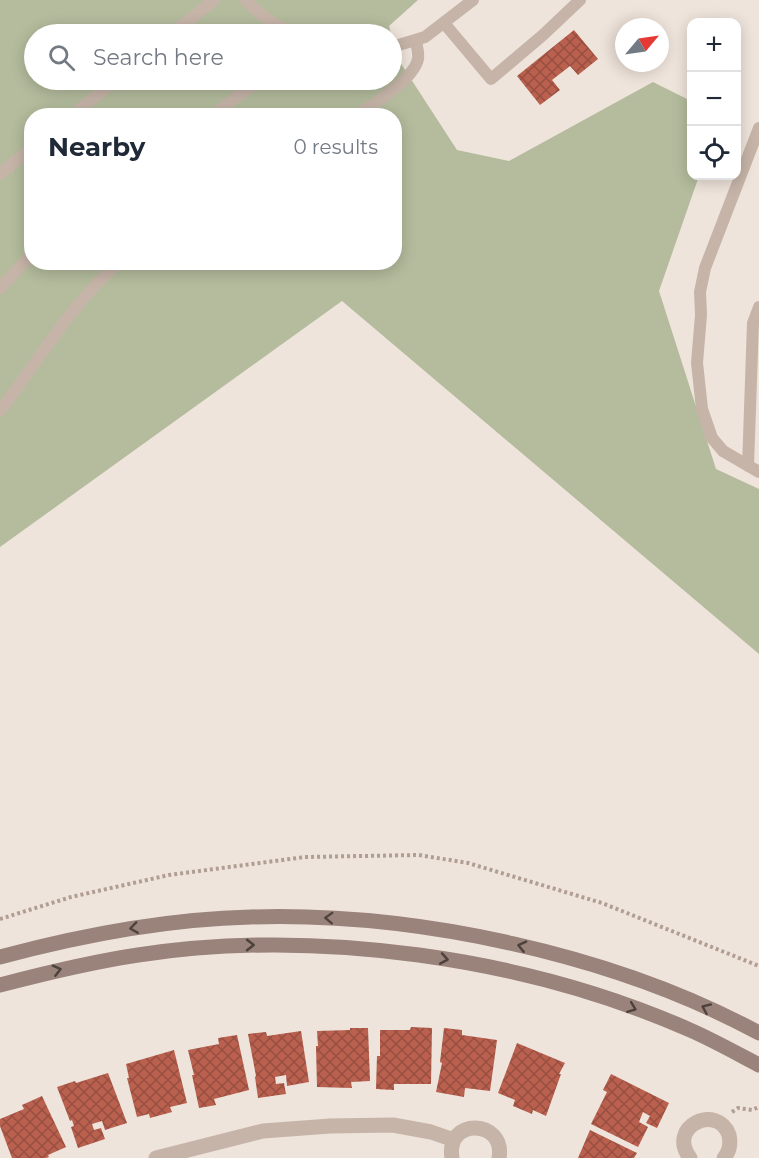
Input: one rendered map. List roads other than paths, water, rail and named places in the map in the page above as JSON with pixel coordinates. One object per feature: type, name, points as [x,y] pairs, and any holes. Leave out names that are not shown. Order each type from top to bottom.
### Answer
[{"type":"main road","points":[[0,957],[54,943],[156,925],[250,917],[356,920],[476,936],[562,956],[621,974],[684,998],[759,1033]]},
{"type":"main road","points":[[0,985],[60,969],[139,954],[243,945],[342,947],[425,955],[513,971],[614,1001],[690,1030],[759,1065]]},
{"type":"street","points":[[690,1158],[685,1150],[685,1135],[693,1124],[708,1119],[721,1124],[729,1136],[729,1149],[724,1158]]},
{"type":"street","points":[[156,1158],[263,1131],[330,1126],[393,1125],[430,1132],[454,1140]]},
{"type":"street","points":[[452,1158],[454,1140],[465,1130],[475,1127],[485,1129],[496,1140],[500,1150],[498,1158]]},
{"type":"lane","points":[[184,24],[214,0]]},
{"type":"lane","points":[[246,0],[261,15],[276,24]]},
{"type":"lane","points":[[402,44],[425,37],[473,0]]},
{"type":"lane","points":[[444,23],[491,79],[580,0]]},
{"type":"lane","points":[[402,80],[416,66],[418,53],[416,40]]},
{"type":"lane","points":[[82,108],[104,90]]},
{"type":"lane","points":[[222,108],[246,90]]},
{"type":"lane","points":[[370,108],[392,90]]},
{"type":"lane","points":[[753,469],[723,451],[712,438],[702,409],[697,363],[701,315],[700,292],[705,268],[759,128]]},
{"type":"lane","points":[[0,174],[24,154]]},
{"type":"lane","points":[[0,288],[24,262]]},
{"type":"lane","points":[[0,411],[79,304],[110,270]]},
{"type":"lane","points":[[753,469],[753,323],[759,307]]}]
